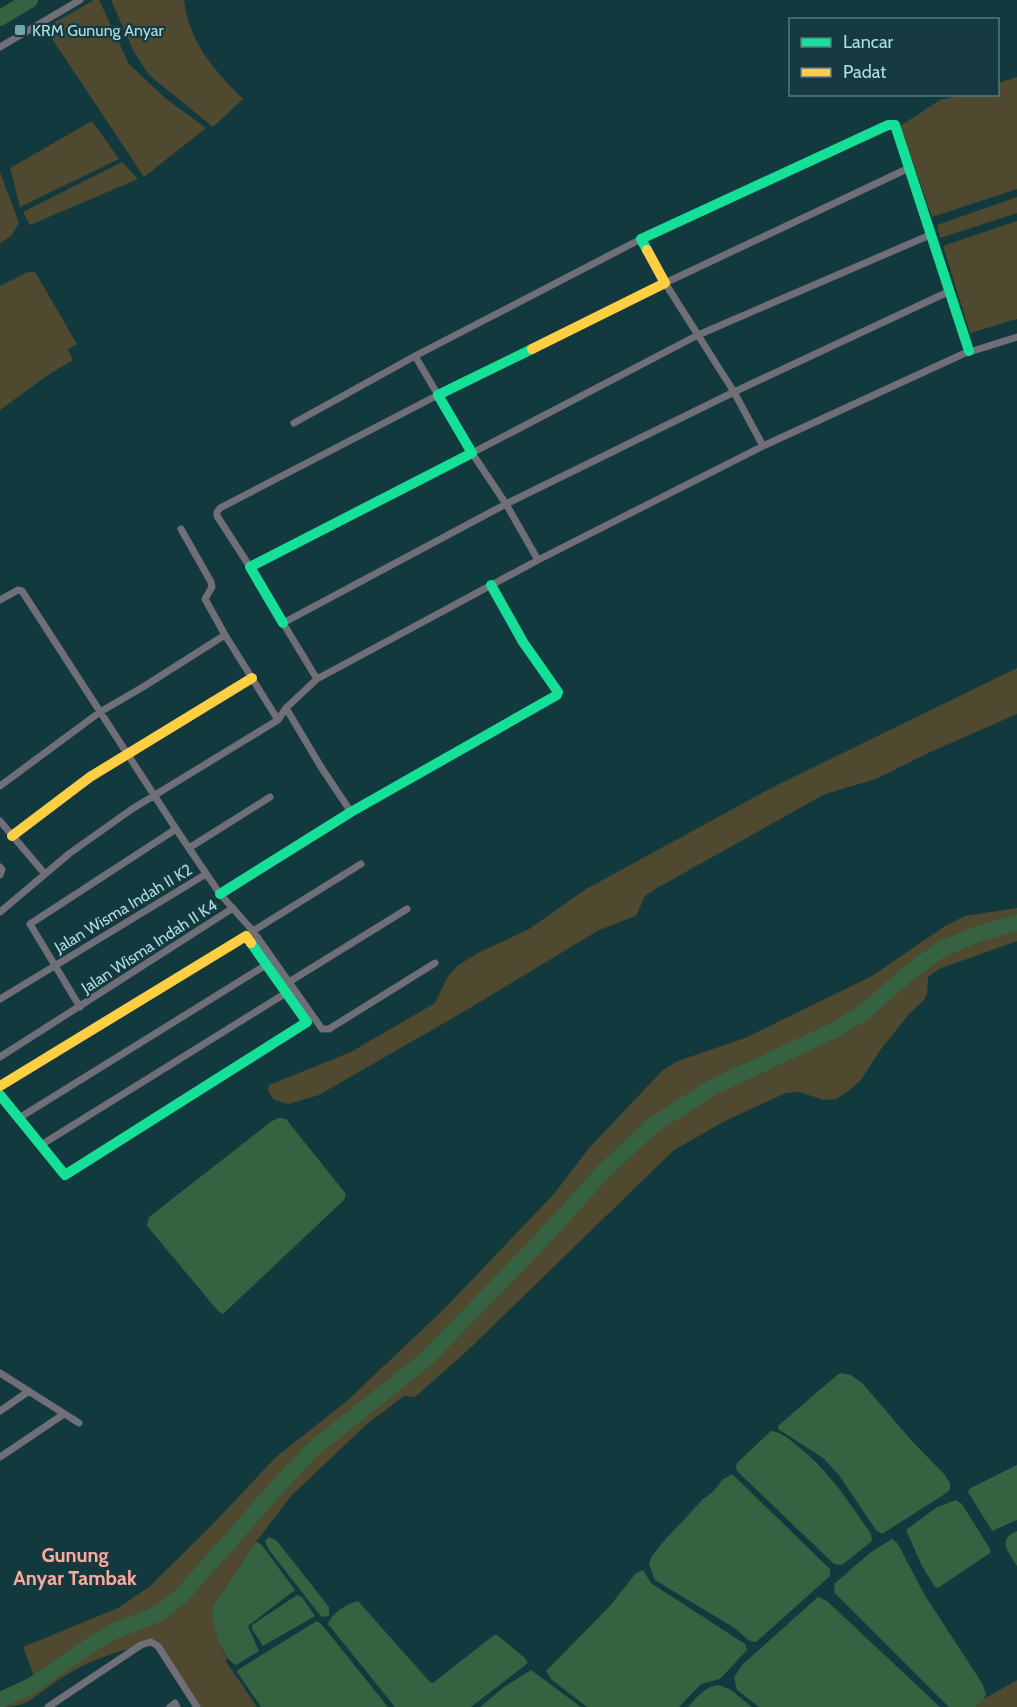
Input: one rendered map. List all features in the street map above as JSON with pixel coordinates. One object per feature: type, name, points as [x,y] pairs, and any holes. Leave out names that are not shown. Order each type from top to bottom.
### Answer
[{"type":"street","points":[[0,47],[80,0]]},
{"type":"street","points":[[294,423],[416,356],[641,239],[888,125],[895,125],[898,130],[969,351]]},
{"type":"street","points":[[317,679],[217,516],[220,508],[438,395],[665,283],[909,168]]},
{"type":"street","points":[[250,567],[698,335],[930,235]]},
{"type":"street","points":[[641,239],[665,283],[734,392],[763,446]]},
{"type":"street","points":[[283,623],[506,504],[734,392],[950,291]]},
{"type":"street","points":[[0,912],[79,846],[132,809],[278,720],[286,708],[317,679],[538,560],[763,446],[969,351],[1017,337]]},
{"type":"street","points":[[416,356],[538,560]]},
{"type":"street","points":[[181,529],[211,582],[212,587],[205,599],[278,720]]},
{"type":"street","points":[[220,894],[351,812],[557,695],[558,692],[524,642],[491,585]]},
{"type":"street","points":[[0,600],[18,590],[22,591],[206,874],[220,894],[253,931],[307,1022],[64,1175],[0,1095]]},
{"type":"street","points":[[0,786],[100,712],[225,635]]},
{"type":"street","points":[[12,836],[90,777],[252,678]]},
{"type":"street","points":[[286,708],[351,812]]},
{"type":"street","points":[[189,848],[270,797]]},
{"type":"street","points":[[0,820],[45,874]]},
{"type":"street","points":[[80,1006],[30,924],[176,829]]},
{"type":"street","points":[[253,931],[361,864]]},
{"type":"street","name":"Jalan Wisma Indah II K2","points":[[0,999],[206,874]]},
{"type":"street","name":"Jalan Wisma Indah II K4","points":[[0,1057],[233,908]]},
{"type":"street","points":[[41,1145],[407,909]]},
{"type":"street","points":[[0,1086],[246,936],[266,965],[322,1029],[329,1029],[435,963]]},
{"type":"street","points":[[19,1118],[266,965]]},
{"type":"street","points":[[0,1373],[79,1423]]},
{"type":"street","points":[[0,1411],[29,1391]]},
{"type":"street","points":[[0,1457],[64,1414]]},
{"type":"street","points":[[48,1707],[141,1645],[151,1642],[158,1646],[197,1707]]},
{"type":"street","points":[[170,1707],[175,1704],[177,1707]]},
{"type":"shaded area","points":[[94,0],[99,0],[129,64],[165,98],[206,128],[144,177],[45,28]]},
{"type":"shaded area","points":[[111,0],[184,0],[191,29],[204,54],[243,99],[213,127],[149,75],[134,52]]},
{"type":"shaded area","points":[[1017,77],[1017,189],[932,217],[900,126],[940,100],[955,96],[999,96],[999,83]]},
{"type":"shaded area","points":[[92,121],[119,159],[20,207],[10,168]]},
{"type":"shaded area","points":[[122,162],[138,179],[30,225],[23,212]]},
{"type":"shaded area","points":[[0,172],[19,223],[11,236],[0,243]]},
{"type":"shaded area","points":[[1017,197],[1017,213],[940,238],[937,225]]},
{"type":"shaded area","points":[[1017,221],[1017,319],[970,333],[943,246]]},
{"type":"shaded area","points":[[28,272],[35,272],[77,344],[68,349],[73,360],[0,410],[0,286]]},
{"type":"shaded area","points":[[1017,668],[1017,714],[928,753],[876,779],[825,794],[657,888],[645,896],[636,916],[599,930],[319,1095],[289,1104],[274,1100],[268,1091],[269,1085],[351,1052],[435,1003],[448,976],[457,966],[478,953],[529,929],[586,889],[775,786]]},
{"type":"shaded area","points":[[1017,908],[1017,941],[939,969],[928,977],[927,995],[923,1001],[910,1013],[881,1049],[861,1080],[847,1092],[836,1099],[824,1100],[799,1092],[786,1093],[725,1121],[674,1150],[467,1351],[415,1397],[404,1396],[366,1425],[291,1496],[256,1542],[212,1608],[222,1650],[228,1659],[225,1660],[257,1707],[197,1707],[158,1646],[145,1646],[101,1658],[61,1678],[27,1702],[16,1706],[0,1707],[0,1693],[34,1676],[23,1647],[118,1608],[149,1587],[276,1457],[348,1400],[445,1308],[554,1194],[589,1148],[663,1070],[678,1061],[745,1038],[872,976],[945,926],[965,916]]},
{"type":"shaded area","points":[[279,1118],[286,1119],[346,1194],[344,1200],[223,1314],[218,1311],[147,1226],[149,1217],[272,1121]]},
{"type":"shaded area","points":[[841,1373],[851,1375],[863,1384],[950,1483],[948,1492],[882,1534],[876,1530],[838,1474],[823,1458],[778,1429],[778,1426]]},
{"type":"shaded area","points":[[771,1431],[787,1438],[818,1464],[837,1486],[871,1534],[872,1541],[842,1565],[834,1564],[737,1471],[737,1463]]},
{"type":"shaded area","points":[[1017,1465],[1017,1520],[992,1531],[968,1492],[969,1489]]},
{"type":"shaded area","points":[[732,1474],[830,1569],[830,1576],[756,1642],[750,1641],[733,1627],[655,1580],[649,1564],[663,1542],[722,1480]]},
{"type":"shaded area","points":[[956,1500],[962,1504],[990,1549],[990,1553],[938,1588],[935,1587],[922,1566],[906,1530],[937,1507]]},
{"type":"shaded area","points":[[1017,1531],[1017,1566],[1006,1547],[1006,1542],[1007,1538]]},
{"type":"shaded area","points":[[269,1537],[277,1541],[329,1607],[329,1616],[320,1615],[269,1550],[265,1541]]},
{"type":"shaded area","points":[[892,1539],[898,1544],[924,1594],[982,1683],[986,1694],[975,1707],[949,1707],[835,1593],[834,1584],[871,1552]]},
{"type":"shaded area","points":[[256,1542],[261,1544],[295,1590],[248,1626],[259,1651],[236,1665],[226,1656],[222,1648],[212,1608]]},
{"type":"shaded area","points":[[643,1570],[651,1583],[745,1644],[747,1650],[720,1679],[701,1684],[679,1707],[587,1707],[551,1679],[546,1671],[609,1607],[636,1573]]},
{"type":"shaded area","points":[[297,1595],[302,1597],[315,1616],[263,1646],[252,1629],[252,1625]]},
{"type":"shaded area","points":[[818,1597],[827,1601],[940,1707],[759,1707],[737,1690],[734,1677],[743,1664]]},
{"type":"shaded area","points":[[358,1601],[430,1682],[433,1683],[494,1635],[525,1658],[528,1663],[471,1707],[395,1707],[328,1624],[340,1610]]},
{"type":"shaded area","points":[[317,1621],[388,1707],[261,1707],[237,1672]]},
{"type":"shaded area","points":[[531,1670],[581,1707],[480,1707],[504,1687]]},
{"type":"shaded area","points":[[1017,1680],[1017,1707],[975,1707],[984,1699]]},
{"type":"shaded area","points":[[719,1685],[731,1690],[752,1707],[688,1707],[705,1690]]},
{"type":"waterway","points":[[0,18],[30,0]]},
{"type":"waterway","points":[[0,1700],[31,1686],[115,1631],[158,1614],[182,1595],[313,1449],[425,1360],[537,1245],[604,1171],[652,1126],[711,1088],[835,1030],[863,1013],[912,970],[942,949],[978,934],[1017,923]]},
{"type":"traffic: fast","points":[[647,250],[641,239],[888,125],[895,125],[969,351]]},
{"type":"traffic: fast","points":[[283,623],[250,567],[472,453],[438,395],[532,349]]},
{"type":"traffic: fast","points":[[220,894],[351,812],[557,695],[558,692],[523,642],[491,585]]},
{"type":"traffic: fast","points":[[0,1095],[65,1175],[307,1022],[251,943]]},
{"type":"traffic: slow","points":[[532,349],[665,283],[647,250]]},
{"type":"traffic: slow","points":[[12,836],[90,777],[252,678]]},
{"type":"traffic: slow","points":[[0,1086],[246,936],[251,943]]},
{"type":"place","name":"KRM Gunung Anyar","points":[[20,30]]},
{"type":"district","name":"Gunung Anyar Tambak","points":[[75,1566]]}]
